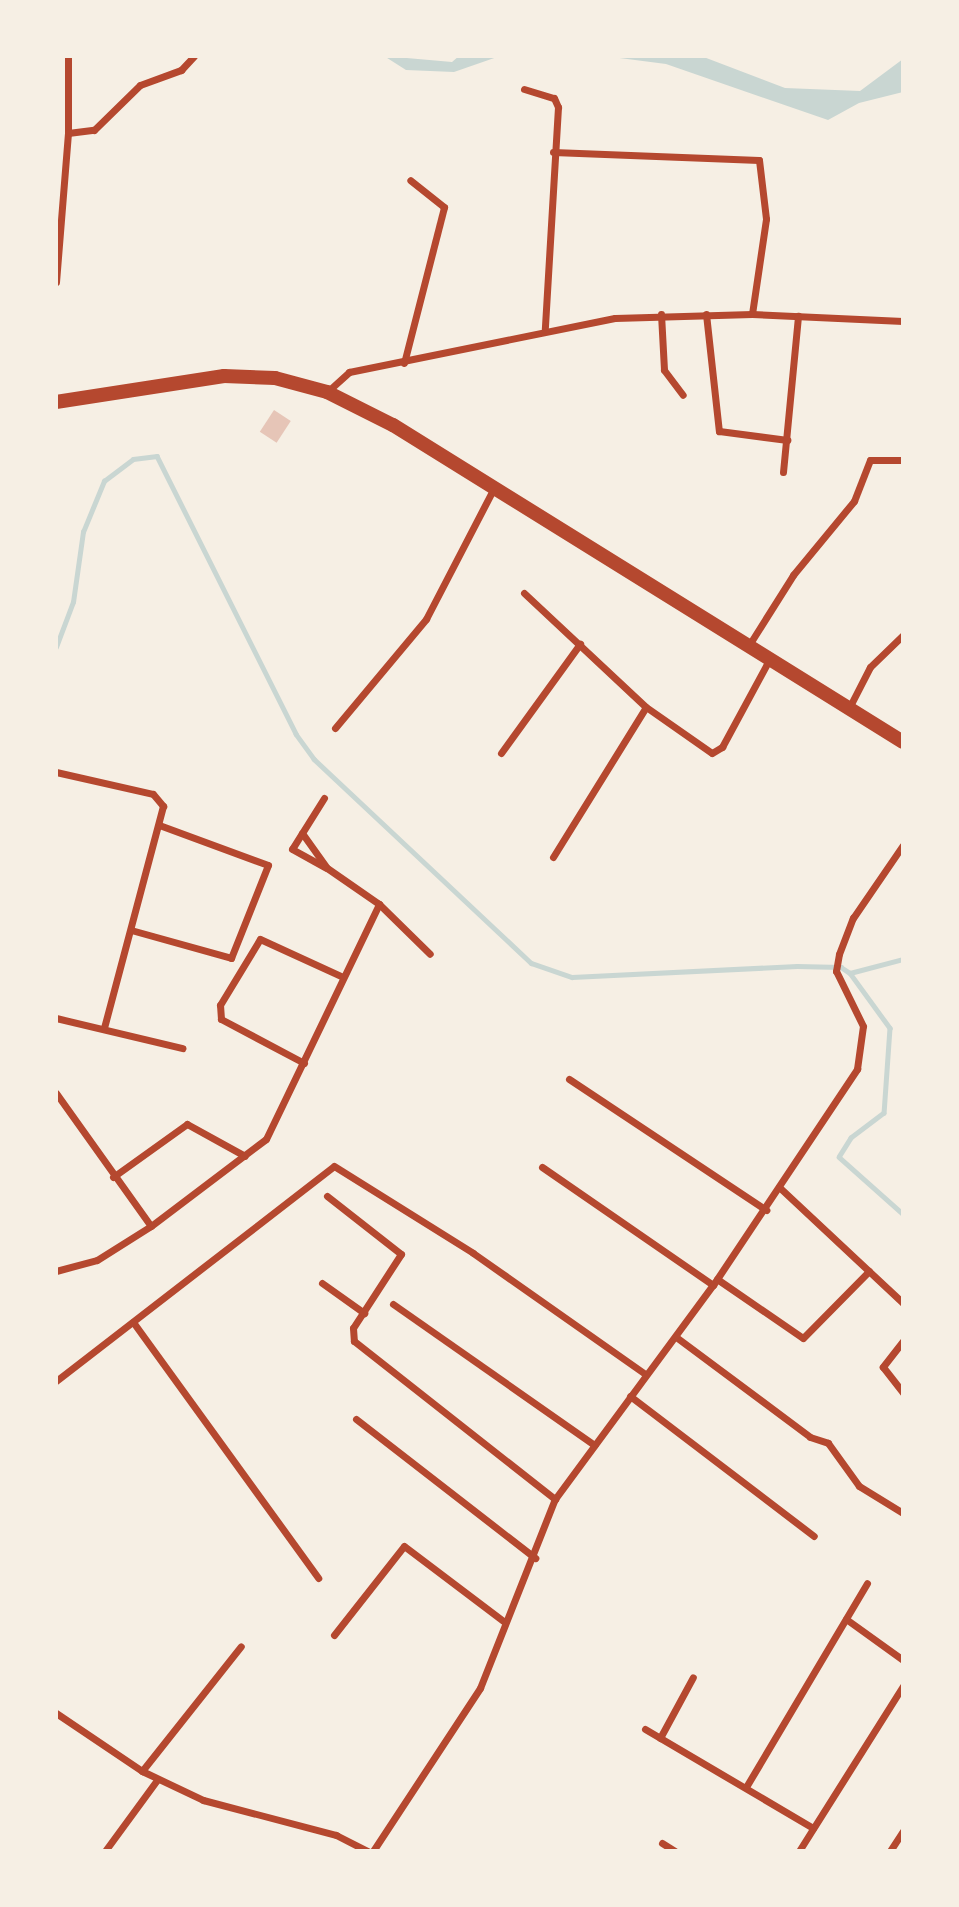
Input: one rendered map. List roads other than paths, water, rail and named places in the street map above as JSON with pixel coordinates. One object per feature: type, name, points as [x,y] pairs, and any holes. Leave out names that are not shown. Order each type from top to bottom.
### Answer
[{"type":"main road","points":[[56,402],[224,376],[275,378],[327,392],[494,488],[903,742]]},
{"type":"street","points":[[56,282],[68,134],[68,56]]},
{"type":"street","points":[[68,134],[94,130],[140,85],[181,70],[194,56]]},
{"type":"street","points":[[524,89],[558,102],[553,152],[545,328]]},
{"type":"street","points":[[553,152],[760,160],[766,219],[752,314]]},
{"type":"street","points":[[56,162],[64,166]]},
{"type":"street","points":[[404,363],[444,208],[410,180]]},
{"type":"street","points":[[661,314],[664,370],[683,395]]},
{"type":"street","points":[[327,392],[349,372],[404,363],[545,328],[661,314],[752,314],[903,321]]},
{"type":"street","points":[[706,314],[719,431],[787,440]]},
{"type":"street","points":[[783,472],[798,316]]},
{"type":"street","points":[[748,646],[775,612],[793,575],[809,563],[854,501],[870,460],[903,460]]},
{"type":"street","points":[[335,728],[426,619],[494,488]]},
{"type":"street","points":[[524,593],[646,707],[716,754],[769,659]]},
{"type":"street","points":[[848,709],[870,667],[903,635]]},
{"type":"street","points":[[501,753],[580,644]]},
{"type":"street","points":[[553,857],[646,707]]},
{"type":"street","points":[[56,772],[153,794],[163,806],[104,1028]]},
{"type":"street","points":[[324,799],[292,849],[327,868],[379,904],[430,954]]},
{"type":"street","points":[[131,930],[231,958],[268,865],[159,825]]},
{"type":"street","points":[[302,833],[327,868]]},
{"type":"street","points":[[56,1713],[157,1780],[203,1800],[336,1835],[371,1851],[480,1688],[503,1621],[535,1558],[555,1499],[645,1374],[676,1337],[766,1210],[857,1069],[863,1026],[836,971],[839,954],[853,918],[903,845]]},
{"type":"street","points":[[57,1269],[97,1260],[151,1226],[245,1156],[271,1133],[379,904]]},
{"type":"street","points":[[304,1063],[220,1019],[220,1004],[260,939],[343,977]]},
{"type":"street","points":[[56,1018],[182,1048]]},
{"type":"street","points":[[569,1079],[766,1210]]},
{"type":"street","points":[[56,1093],[113,1177],[151,1226]]},
{"type":"street","points":[[113,1177],[187,1124],[245,1156]]},
{"type":"street","points":[[56,1381],[334,1166],[473,1253],[645,1374]]},
{"type":"street","points":[[542,1167],[803,1338],[869,1271]]},
{"type":"street","points":[[779,1187],[869,1271],[901,1297]]},
{"type":"street","points":[[327,1196],[401,1254],[363,1313],[354,1341],[555,1499]]},
{"type":"street","points":[[322,1283],[363,1313]]},
{"type":"street","points":[[393,1304],[594,1445]]},
{"type":"street","points":[[133,1322],[318,1578]]},
{"type":"street","points":[[676,1337],[810,1437],[828,1443],[859,1486],[903,1513]]},
{"type":"street","points":[[903,1341],[883,1367],[903,1393]]},
{"type":"street","points":[[630,1396],[814,1536]]},
{"type":"street","points":[[356,1419],[535,1558]]},
{"type":"street","points":[[334,1635],[404,1546],[503,1621]]},
{"type":"street","points":[[746,1787],[867,1583]]},
{"type":"street","points":[[845,1619],[903,1660]]},
{"type":"street","points":[[142,1771],[241,1646]]},
{"type":"street","points":[[660,1738],[693,1677]]},
{"type":"street","points":[[799,1851],[903,1686]]},
{"type":"street","points":[[645,1729],[813,1828]]},
{"type":"street","points":[[105,1851],[157,1780]]},
{"type":"street","points":[[890,1851],[903,1831]]},
{"type":"street","points":[[662,1843],[675,1851]]},
{"type":"waterway","points":[[56,647],[73,602],[83,532],[104,481],[133,459],[157,456],[296,734],[314,759],[531,963],[572,977],[797,966],[841,967],[850,973],[890,1028],[884,1113],[851,1138],[839,1157],[903,1214]]},
{"type":"waterway","points":[[850,973],[903,959]]}]
